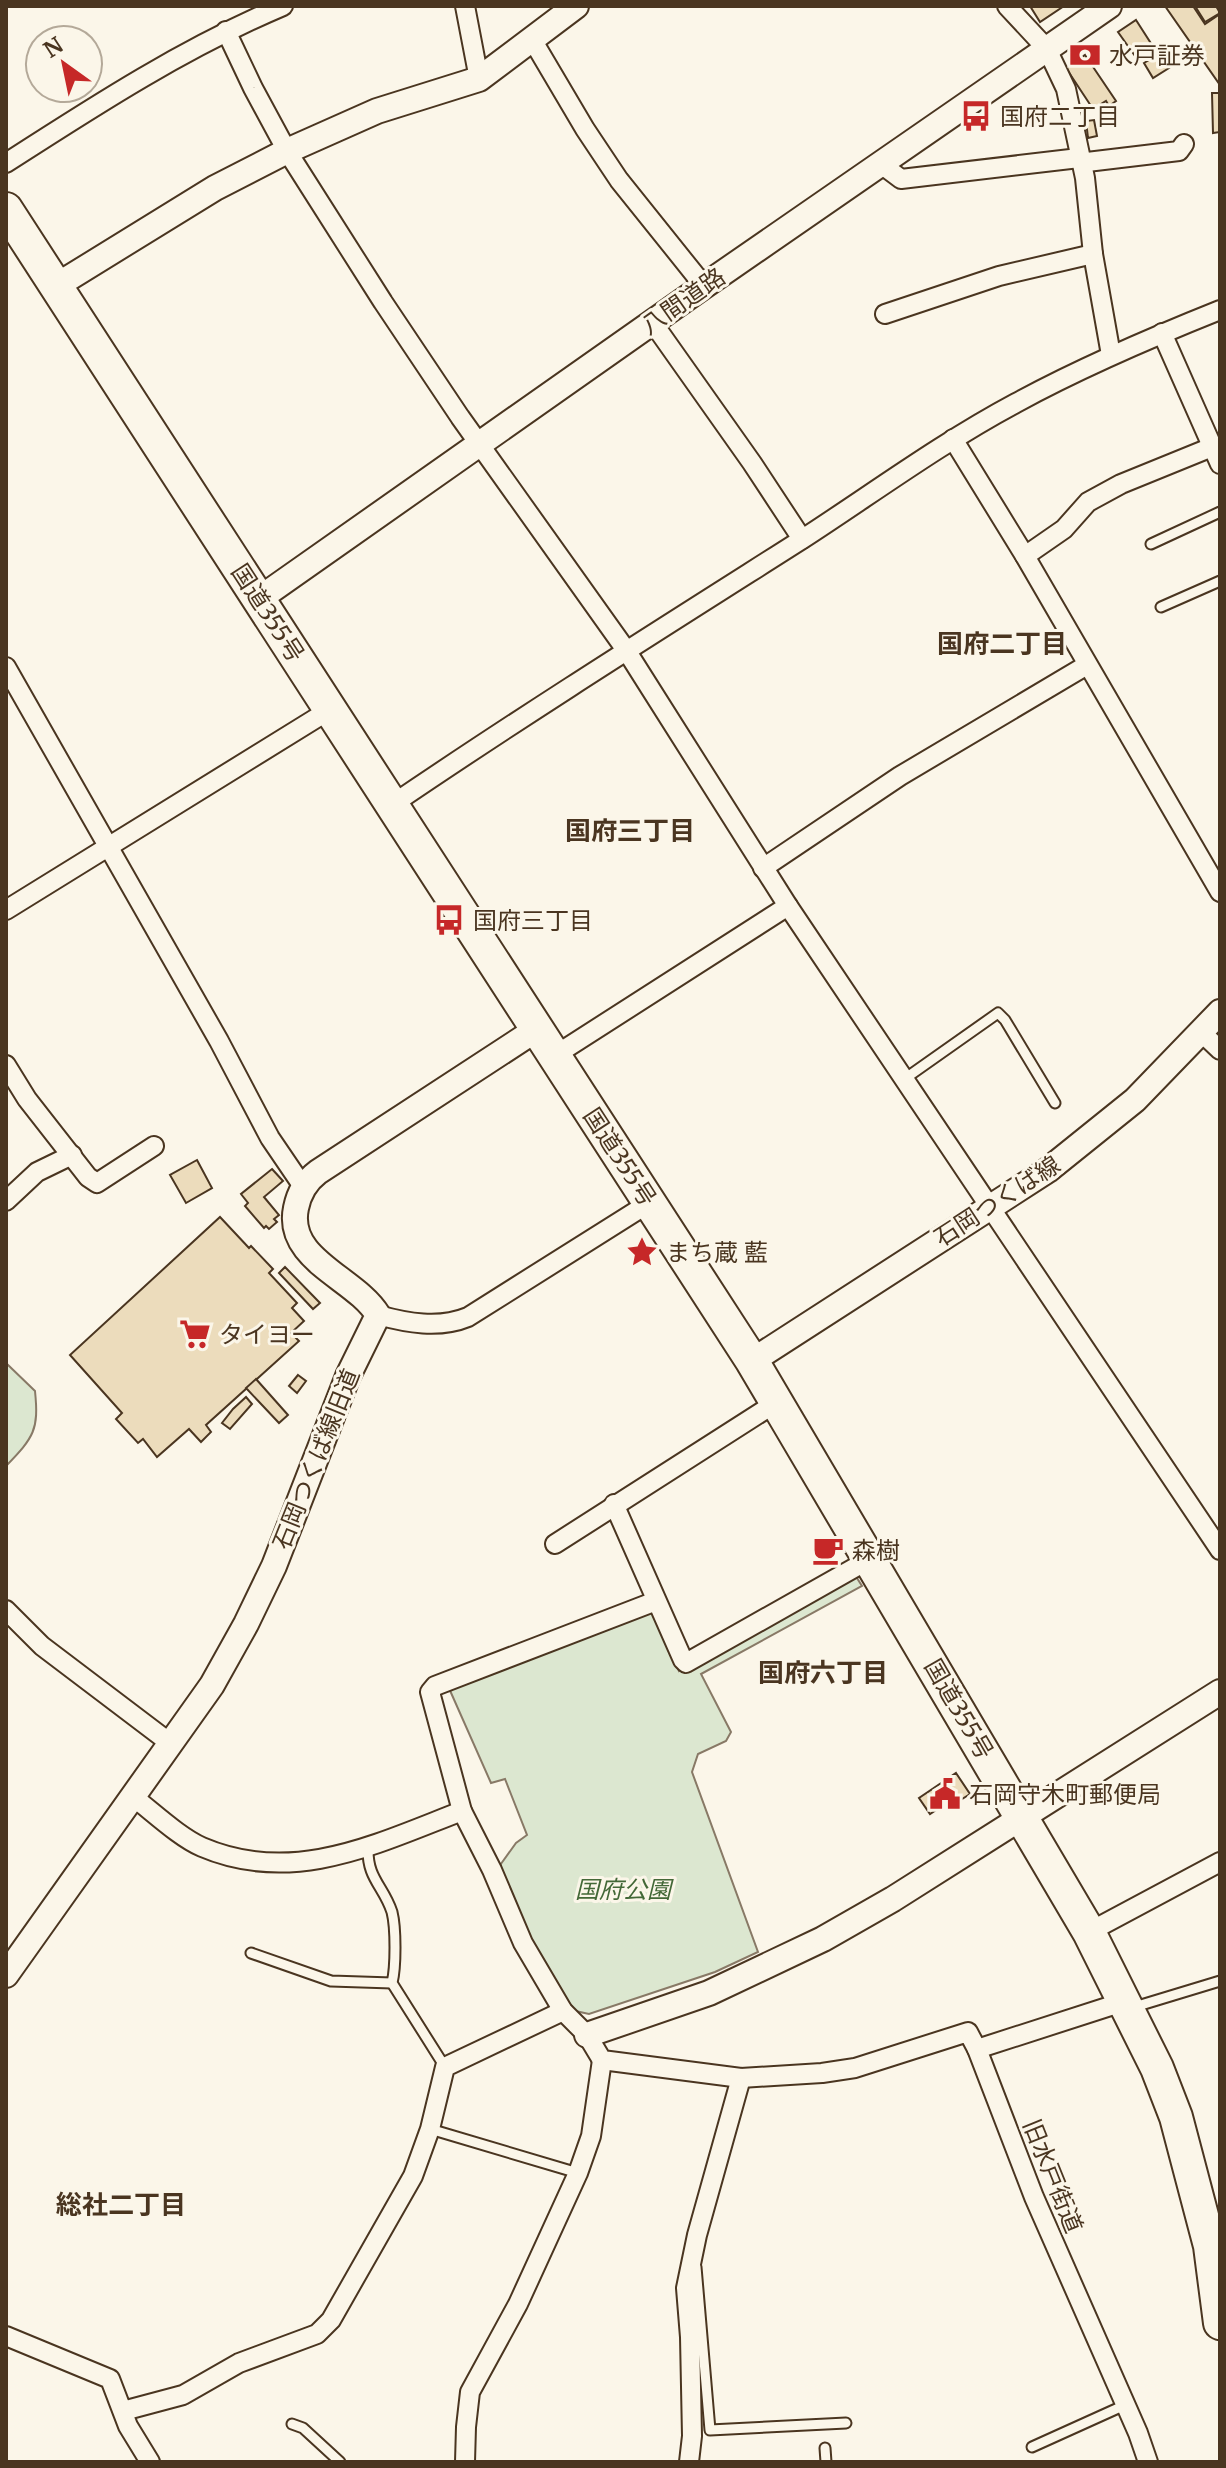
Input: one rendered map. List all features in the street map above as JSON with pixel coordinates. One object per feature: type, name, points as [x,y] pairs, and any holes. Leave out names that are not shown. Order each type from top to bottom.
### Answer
[{"type":"highway","name":"国道355号","points":[[6,209],[752,1361],[1089,1932],[1157,2068],[1189,2161],[1210,2246],[1220,2323]]},
{"type":"street","points":[[6,163],[116,92],[226,31],[283,6]]},
{"type":"street","points":[[465,6],[479,79]]},
{"type":"street","points":[[56,286],[215,188],[287,151],[377,111],[479,79],[576,6]]},
{"type":"street","points":[[1007,6],[1047,49],[1066,89],[1085,178],[1093,254],[1111,355]]},
{"type":"street","name":"八間道路","points":[[259,599],[1109,6]]},
{"type":"street","points":[[226,31],[287,151],[383,302],[626,650],[788,906],[1220,1550]]},
{"type":"street","points":[[533,41],[619,180],[704,286]]},
{"type":"street","points":[[881,164],[901,179],[1079,158],[1087,162],[1179,151],[1184,144]]},
{"type":"street","points":[[885,314],[999,276],[1093,254]]},
{"type":"street","points":[[393,804],[953,439],[1014,403],[1111,355],[1220,310]]},
{"type":"street","points":[[653,323],[802,539]]},
{"type":"street","points":[[1025,556],[1064,529],[1088,502],[1121,484],[1217,452],[1162,333]]},
{"type":"street","points":[[953,439],[1025,556],[1220,892]]},
{"type":"street","points":[[763,868],[900,776],[1087,665]]},
{"type":"street","points":[[6,667],[219,1041],[270,1138],[304,1188]]},
{"type":"street","points":[[6,910],[331,709]]},
{"type":"street","points":[[554,1056],[788,906]]},
{"type":"street","name":"石岡つくば線","points":[[752,1361],[1048,1170],[1135,1100],[1220,1012]]},
{"type":"street","points":[[537,1029],[318,1172],[298,1199],[294,1221],[300,1241],[324,1267],[372,1304],[378,1315],[405,1322],[452,1324],[468,1317],[649,1203]]},
{"type":"street","points":[[1201,1032],[1220,1050]]},
{"type":"street","points":[[6,1065],[27,1099],[88,1177],[97,1183],[154,1146]]},
{"type":"street","points":[[6,1201],[37,1172],[72,1155]]},
{"type":"street","name":"石岡つくば線旧道","points":[[6,1975],[212,1685],[274,1566],[348,1376],[378,1315]]},
{"type":"street","points":[[555,1544],[777,1402]]},
{"type":"street","points":[[614,1504],[686,1663],[870,1559]]},
{"type":"street","points":[[465,2462],[470,2392],[518,2304],[578,2173],[591,2136],[602,2060],[587,2035],[563,2011],[523,1943],[492,1870],[462,1811],[429,1697],[431,1688],[656,1601]]},
{"type":"street","points":[[6,1610],[42,1646],[170,1743]]},
{"type":"street","points":[[587,2035],[709,1993],[767,1968],[893,1899],[1220,1692]]},
{"type":"street","points":[[132,1796],[198,1845],[239,1860],[280,1864],[336,1858],[462,1811]]},
{"type":"street","points":[[1089,1932],[1220,1862]]},
{"type":"street","points":[[602,2060],[741,2078],[822,2073],[855,2068],[968,2032],[977,2049],[1127,2004]]},
{"type":"street","points":[[123,2411],[183,2395],[239,2363],[317,2334],[331,2320],[413,2176],[430,2129],[445,2067],[563,2011]]},
{"type":"street","name":"旧水戸街道","points":[[977,2049],[1034,2197],[1148,2462]]},
{"type":"street","points":[[689,2462],[692,2436],[686,2288],[692,2252],[741,2078]]},
{"type":"street","points":[[6,2336],[110,2379],[136,2442],[150,2462]]},
{"type":"lane","points":[[1151,544],[1220,512]]},
{"type":"lane","points":[[1161,607],[1220,581]]},
{"type":"lane","points":[[903,1080],[998,1013],[1055,1103]]},
{"type":"lane","points":[[368,1847],[368,1865],[392,1913],[395,1972],[392,1983],[445,2067]]},
{"type":"lane","points":[[251,1953],[331,1981],[392,1983]]},
{"type":"lane","points":[[1127,2004],[1220,1981]]},
{"type":"lane","points":[[430,2129],[578,2173]]},
{"type":"lane","points":[[692,2252],[696,2265],[710,2430],[846,2423]]},
{"type":"lane","points":[[1032,2447],[1125,2405]]},
{"type":"lane","points":[[292,2424],[303,2428],[340,2462]]},
{"type":"lane","points":[[692,2436],[699,2462]]},
{"type":"lane","points":[[825,2448],[826,2462]]},
{"type":"green space","points":[[6,1363],[35,1391],[36,1415],[29,1440],[6,1466]]},
{"type":"green space","name":"国府公園","points":[[855,1575],[862,1586],[701,1674],[731,1732],[726,1741],[698,1754],[692,1772],[758,1952],[715,1972],[589,2014],[571,2010],[541,1964],[498,1868],[516,1843],[527,1835],[505,1779],[491,1783],[448,1686],[655,1611],[679,1671]]},
{"type":"building","points":[[1030,6],[1064,6],[1040,22]]},
{"type":"building","points":[[1165,6],[1193,6],[1205,24],[1220,14],[1220,85]]},
{"type":"building","points":[[1195,6],[1216,6],[1220,13],[1205,22]]},
{"type":"building","points":[[1136,20],[1152,45],[1135,56],[1118,32]]},
{"type":"building","points":[[1159,54],[1169,68],[1153,78],[1144,63]]},
{"type":"building","points":[[1085,55],[1116,101],[1109,106],[1106,101],[1093,109],[1066,68]]},
{"type":"building","points":[[1212,93],[1220,93],[1220,132],[1213,133]]},
{"type":"building","points":[[1094,120],[1097,136],[1088,138],[1086,121]]},
{"type":"building","points":[[197,1160],[212,1188],[186,1203],[170,1175]]},
{"type":"building","points":[[272,1169],[283,1181],[264,1197],[279,1215],[274,1219],[277,1222],[269,1229],[264,1228],[245,1206],[248,1203],[241,1194]]},
{"type":"building","points":[[220,1217],[273,1269],[269,1273],[297,1303],[292,1308],[304,1321],[291,1333],[299,1341],[206,1425],[211,1432],[201,1442],[189,1429],[157,1457],[143,1439],[138,1443],[116,1419],[122,1413],[70,1355]]},
{"type":"building","points":[[285,1267],[320,1303],[313,1309],[279,1273]]},
{"type":"building","points":[[298,1375],[306,1381],[297,1393],[289,1386]]},
{"type":"building","points":[[256,1379],[288,1415],[279,1423],[246,1388]]},
{"type":"building","points":[[246,1397],[252,1404],[230,1429],[222,1423]]},
{"type":"building","points":[[956,1773],[970,1794],[948,1808],[945,1804],[930,1814],[919,1798]]},
{"type":"place","name":"水戸証券","points":[[1085,55]]},
{"type":"place","name":"国府二丁目","points":[[976,116]]},
{"type":"place","name":"国府三丁目","points":[[449,920]]},
{"type":"place","name":"まち蔵 藍","points":[[642,1252]]},
{"type":"place","name":"タイヨー","points":[[195,1334]]},
{"type":"place","name":"森樹","points":[[828,1550]]},
{"type":"place","name":"石岡守木町郵便局","points":[[945,1794]]},
{"type":"district","name":"国府二丁目","points":[[1002,643]]},
{"type":"district","name":"国府三丁目","points":[[630,830]]},
{"type":"district","name":"国府六丁目","points":[[823,1672]]},
{"type":"district","name":"総社二丁目","points":[[121,2204]]}]
